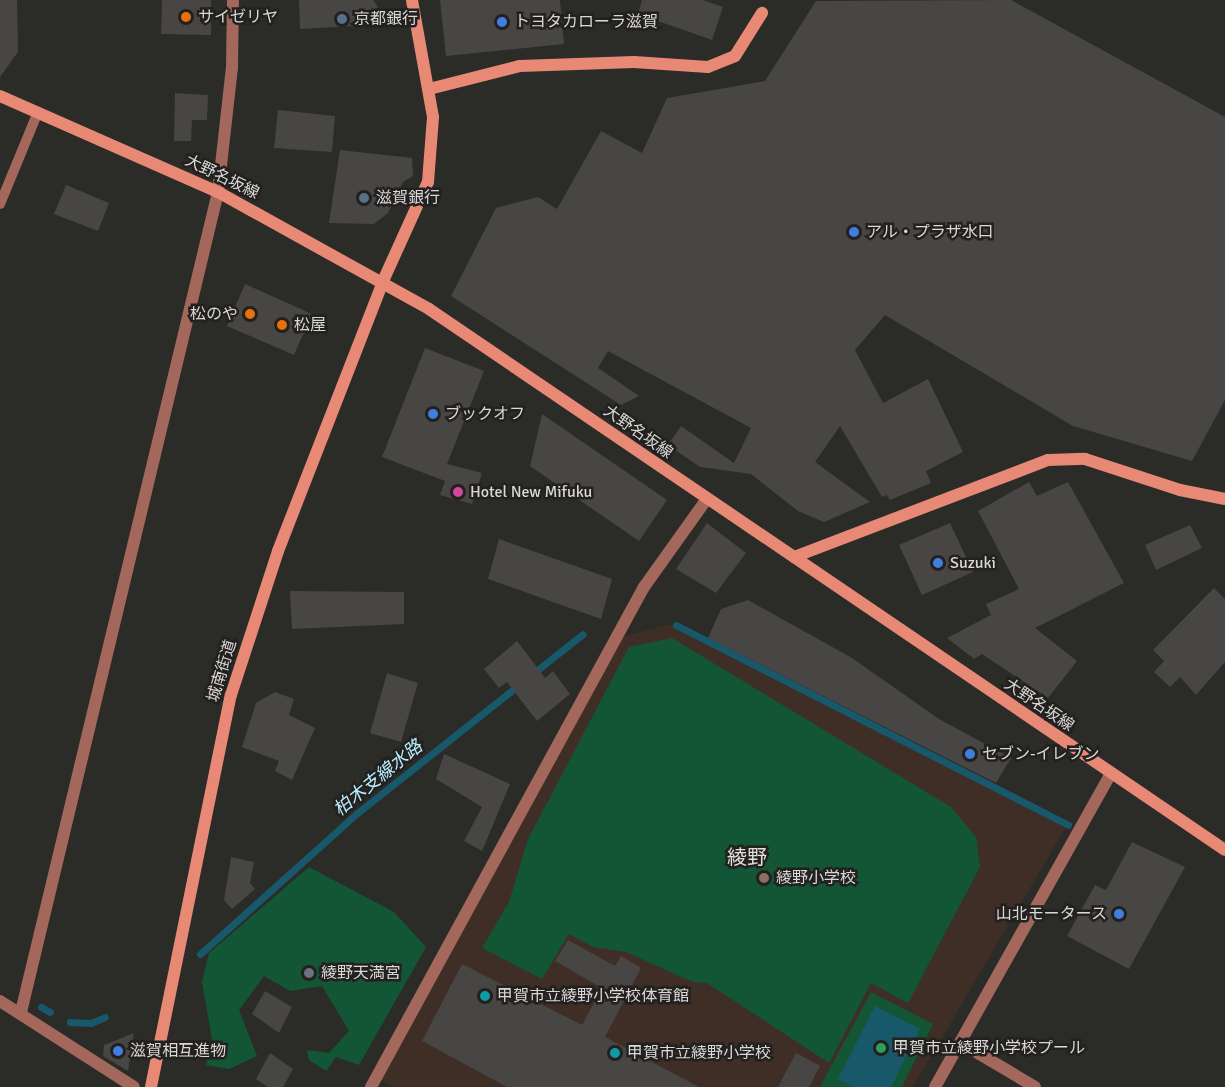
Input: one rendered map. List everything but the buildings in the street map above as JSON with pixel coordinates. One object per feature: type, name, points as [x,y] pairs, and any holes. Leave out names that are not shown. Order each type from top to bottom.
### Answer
[{"type":"street","points":[[21,1012],[218,192],[232,68],[233,0]]},
{"type":"street","name":"城南街道","points":[[151,1087],[231,695],[278,551],[382,281],[428,182],[434,148],[429,89],[412,0]]},
{"type":"street","points":[[429,89],[520,66],[634,62],[708,67],[735,56],[762,13]]},
{"type":"street","name":"大野名坂線","points":[[0,96],[218,192],[382,281],[548,388],[706,500],[794,557],[1225,850]]},
{"type":"street","points":[[794,557],[1048,460],[1085,459],[1180,490],[1225,499]]},
{"type":"street","points":[[371,1087],[644,587],[706,500]]},
{"type":"street","points":[[935,1087],[1112,774]]},
{"type":"street","points":[[0,1000],[134,1087]]},
{"type":"street","points":[[961,1043],[1035,1087]]},
{"type":"lane","points":[[0,204],[38,112]]},
{"type":"shaded area","name":"綾野小学校","points":[[671,624],[1066,827],[913,1087],[394,1087],[381,1080],[622,637]]},
{"type":"green space","points":[[672,638],[951,807],[976,837],[980,867],[908,1003],[871,983],[829,1063],[707,983],[693,982],[626,952],[593,947],[569,934],[542,979],[482,948],[509,902],[528,839],[629,647]]},
{"type":"green space","name":"綾野天満宮","points":[[309,867],[394,912],[426,947],[359,1065],[336,1057],[326,1071],[309,1060],[307,1050],[329,1053],[349,1031],[322,986],[290,991],[264,976],[239,1010],[257,1056],[229,1069],[206,1065],[212,1039],[202,982],[209,953]]},
{"type":"green space","name":"甲賀市立綾野小学校プール","points":[[871,992],[933,1024],[902,1087],[820,1087]]},
{"type":"water","name":"甲賀市立綾野小学校プール","points":[[875,1006],[920,1029],[891,1087],[853,1087],[838,1079]]},
{"type":"waterway","points":[[676,625],[1068,825]]},
{"type":"waterway","name":"柏木支線水路","points":[[531,675],[583,634]]},
{"type":"waterway","name":"柏木支線水路","points":[[200,954],[356,814],[520,684]]},
{"type":"waterway","name":"柏木支線水路","points":[[41,1007],[50,1012]]},
{"type":"waterway","points":[[70,1022],[91,1023],[105,1017]]},
{"type":"place","name":"サイゼリヤ","points":[[186,17]]},
{"type":"place","name":"京都銀行","points":[[342,19]]},
{"type":"place","name":"トヨタカローラ滋賀","points":[[502,22]]},
{"type":"place","name":"滋賀銀行","points":[[364,198]]},
{"type":"place","name":"アル・プラザ水口","points":[[854,232]]},
{"type":"place","name":"松のや","points":[[250,314]]},
{"type":"place","name":"松屋","points":[[282,325]]},
{"type":"place","name":"ブックオフ","points":[[433,414]]},
{"type":"place","name":"Hotel New Mifuku","points":[[458,492]]},
{"type":"place","name":"Suzuki","points":[[938,563]]},
{"type":"place","name":"セブン-イレブン","points":[[970,754]]},
{"type":"place","name":"綾野小学校","points":[[764,878]]},
{"type":"place","name":"山北モータース","points":[[1119,914]]},
{"type":"place","name":"綾野天満宮","points":[[309,973]]},
{"type":"place","name":"甲賀市立綾野小学校体育館","points":[[485,996]]},
{"type":"place","name":"甲賀市立綾野小学校プール","points":[[881,1048]]},
{"type":"place","name":"滋賀相互進物","points":[[118,1051]]},
{"type":"place","name":"甲賀市立綾野小学校","points":[[615,1053]]},
{"type":"district","name":"綾野","points":[[747,857]]}]
